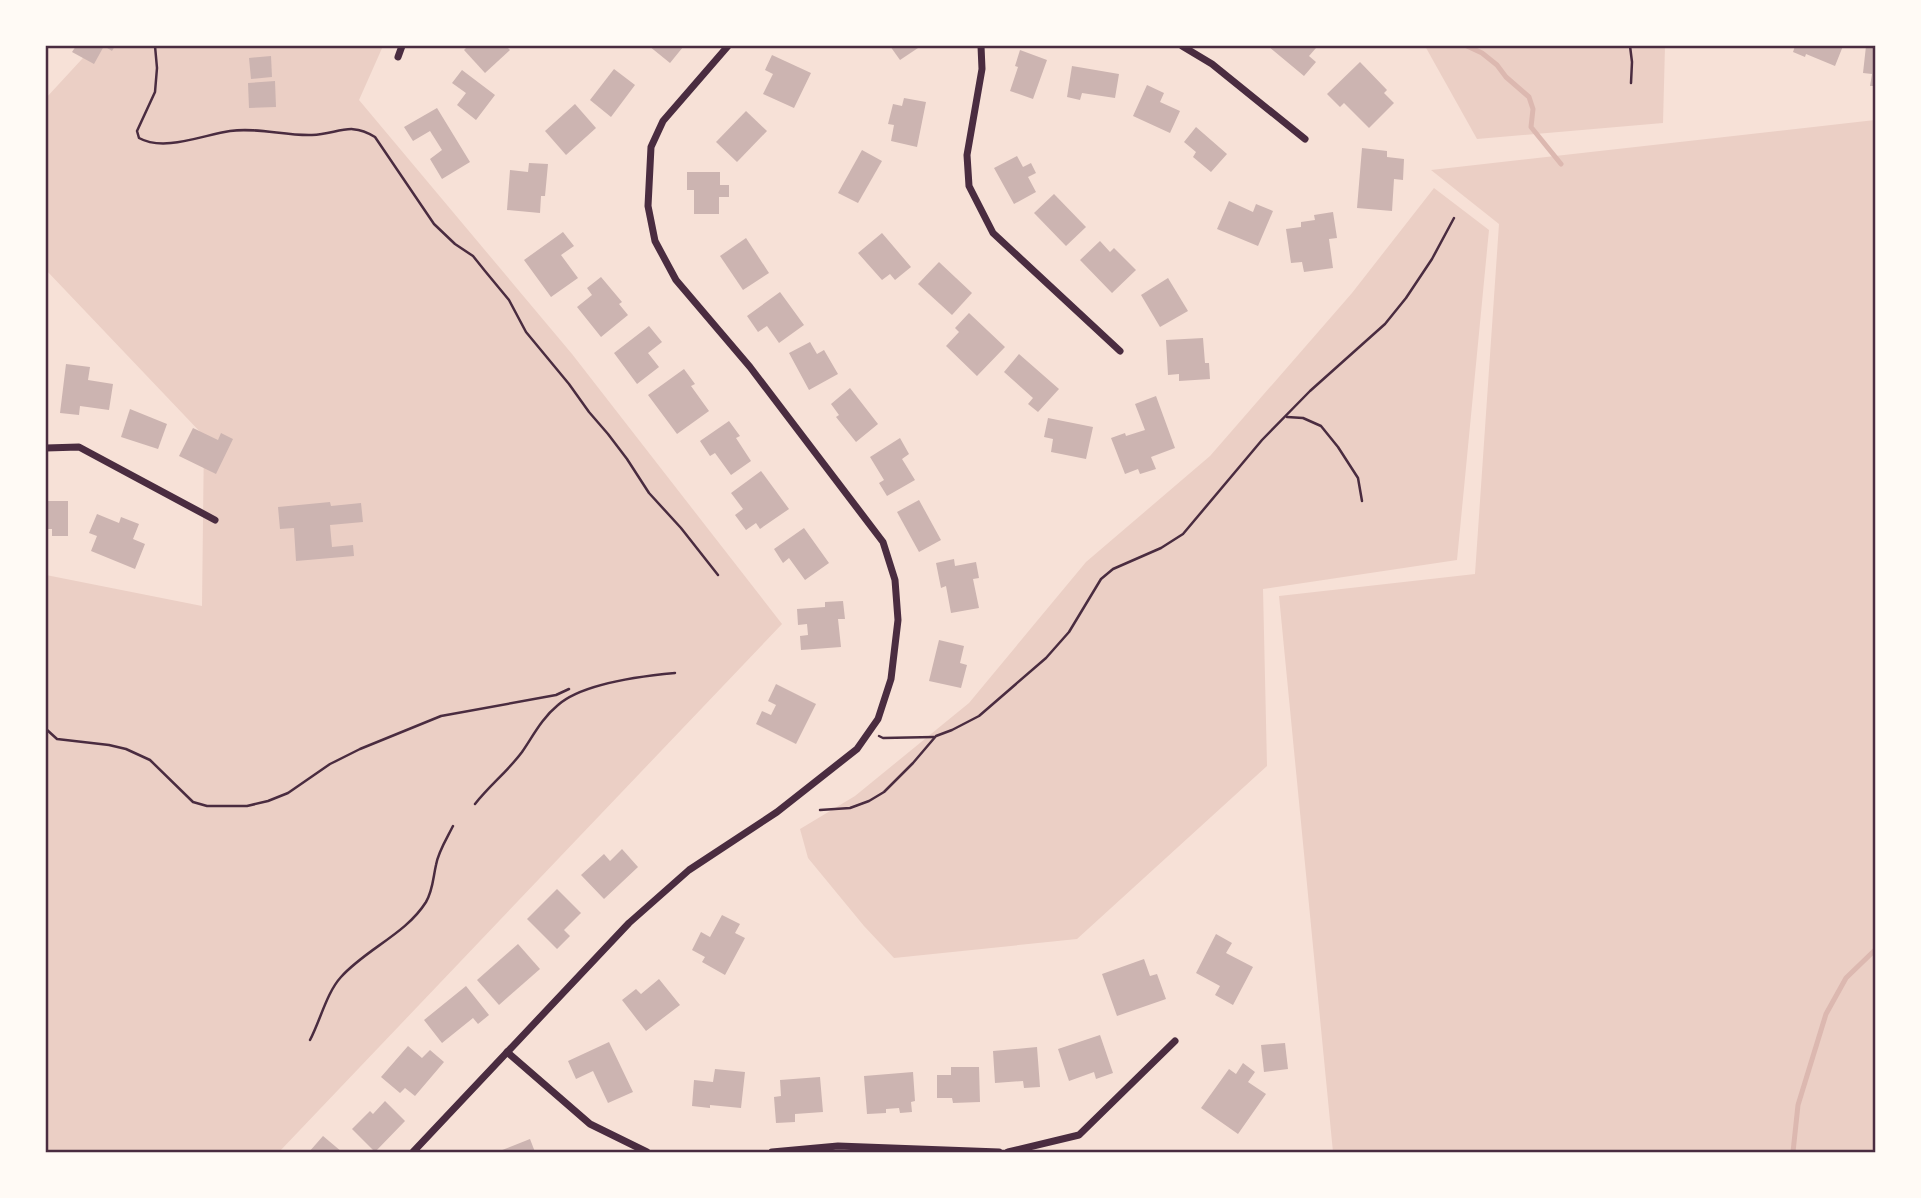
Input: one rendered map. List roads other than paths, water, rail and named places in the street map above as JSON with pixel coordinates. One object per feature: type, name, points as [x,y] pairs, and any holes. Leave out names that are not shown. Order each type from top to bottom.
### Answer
[{"type":"street","points":[[398,57],[402,46]]},
{"type":"street","points":[[413,1153],[629,923],[689,870],[777,812],[857,749],[878,719],[891,679],[898,620],[895,580],[883,542],[750,366],[676,280],[655,241],[648,206],[651,147],[663,121],[728,46]]},
{"type":"street","points":[[981,46],[982,69],[967,155],[969,186],[993,233],[1120,351]]},
{"type":"street","points":[[1181,46],[1212,64],[1305,139]]},
{"type":"street","points":[[46,448],[79,447],[215,520]]},
{"type":"street","points":[[1008,1153],[1079,1135],[1175,1041]]},
{"type":"street","points":[[507,1052],[590,1124],[647,1153]]},
{"type":"street","points":[[772,1153],[838,1146],[999,1153]]},
{"type":"waterway","points":[[1467,46],[1482,53],[1497,65],[1506,77],[1529,97],[1533,109],[1531,127],[1561,164]]},
{"type":"waterway","points":[[1793,1152],[1798,1105],[1826,1014],[1846,978],[1876,949]]}]
